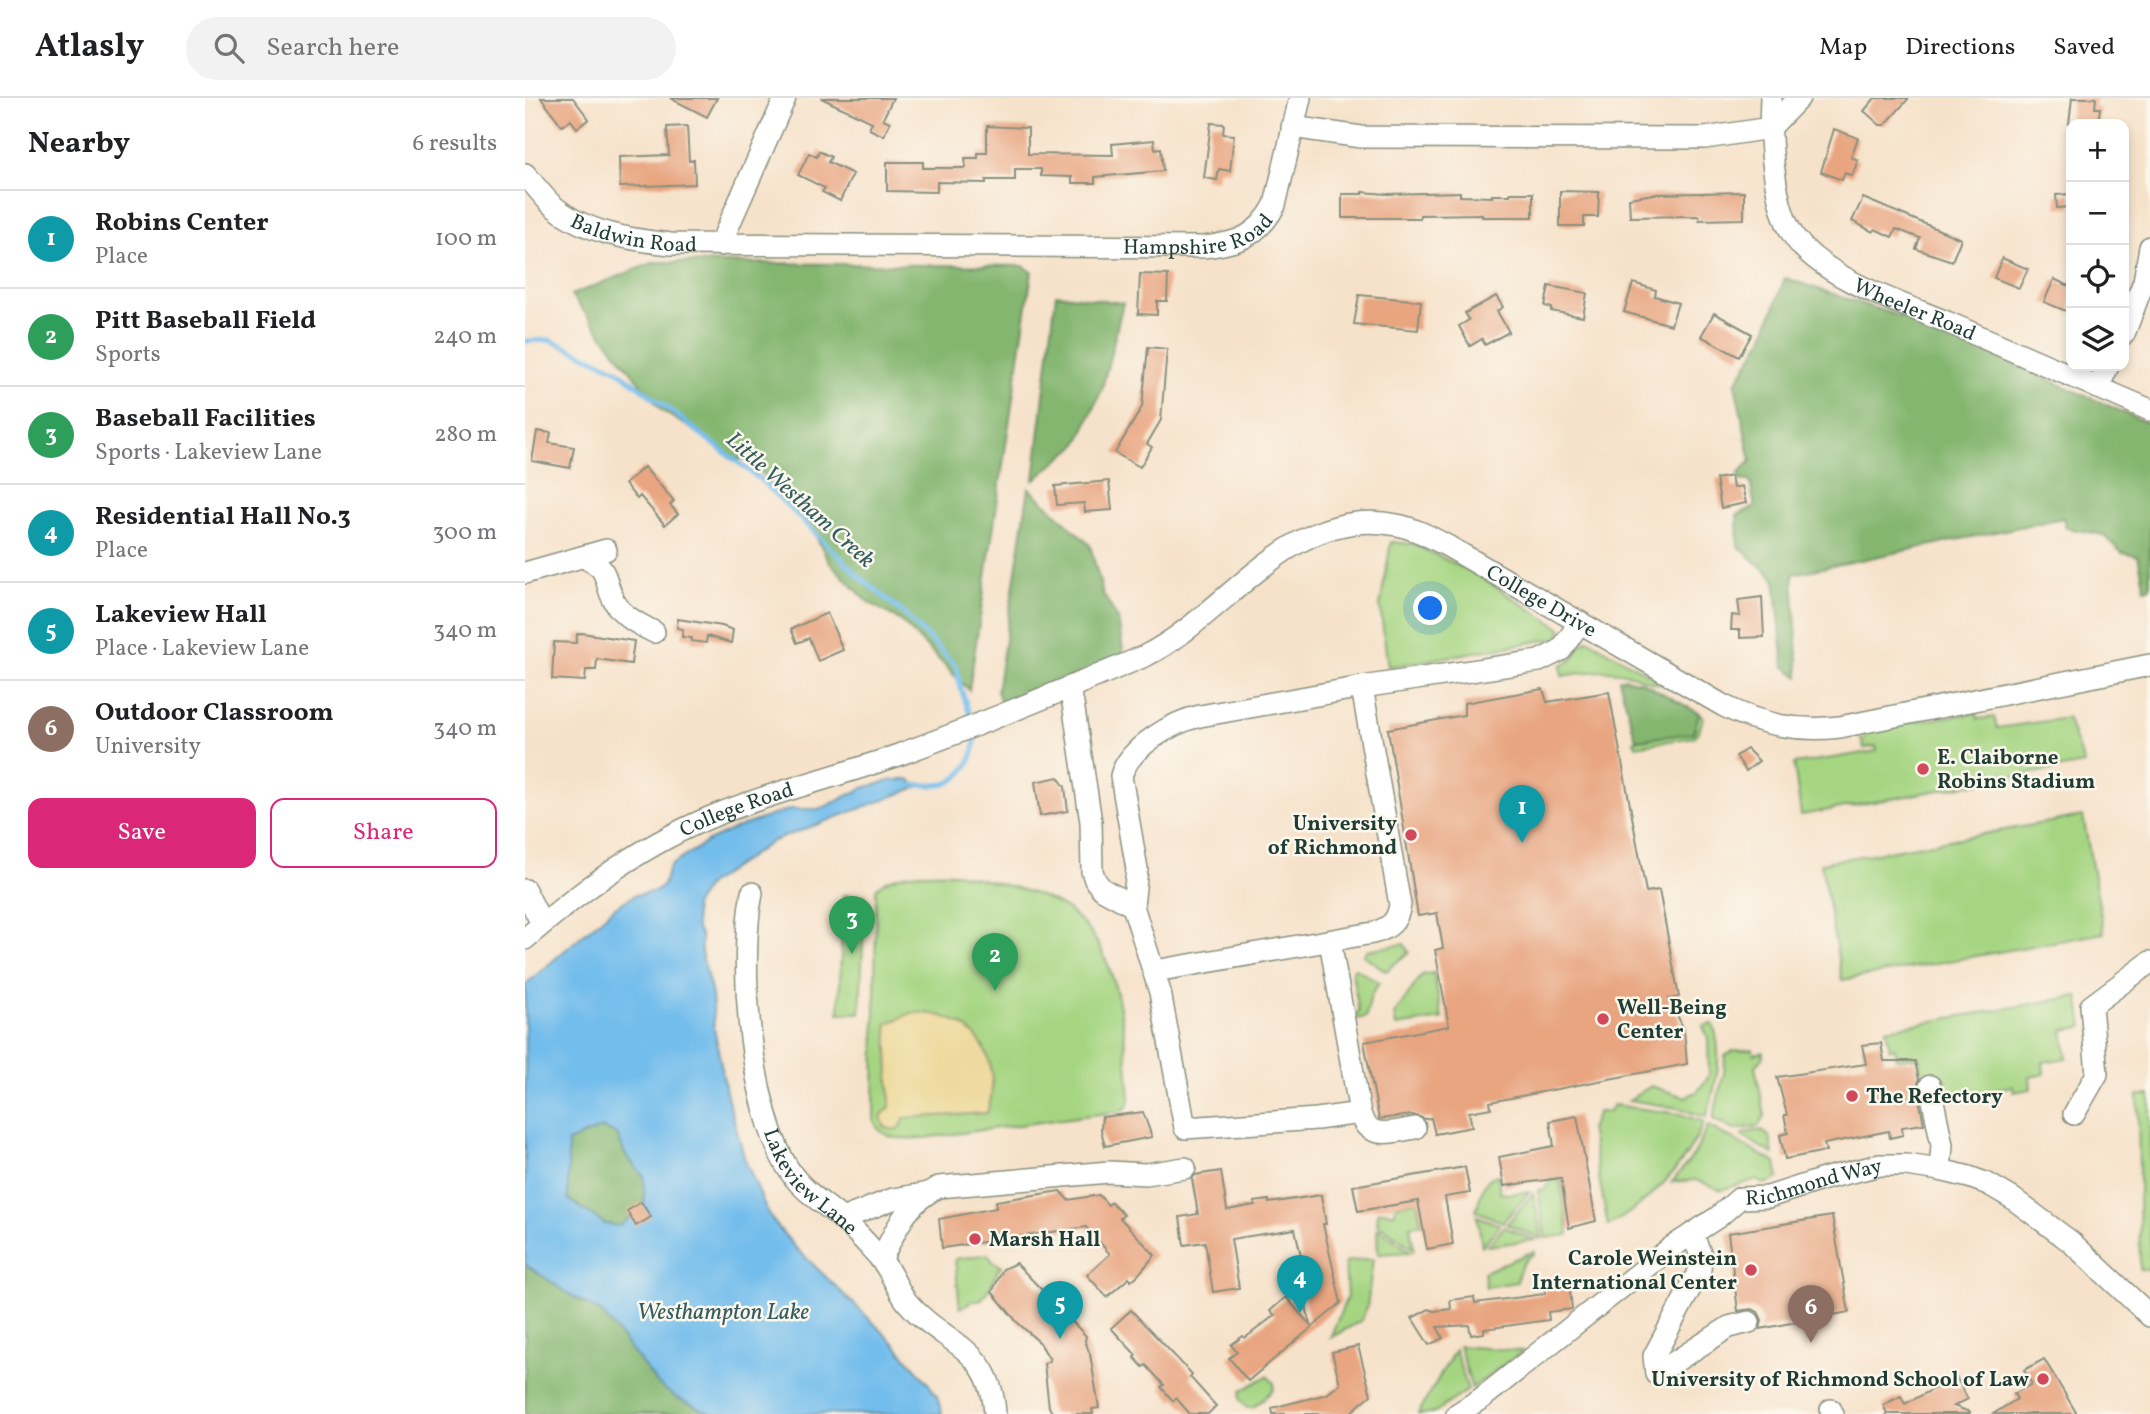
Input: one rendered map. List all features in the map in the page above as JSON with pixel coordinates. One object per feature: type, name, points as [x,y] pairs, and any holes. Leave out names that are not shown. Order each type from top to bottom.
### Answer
[{"type":"street","points":[[720,245],[785,98]]},
{"type":"street","name":"Hampshire Road","points":[[720,245],[1203,247],[1228,244],[1246,237],[1267,220],[1275,205],[1300,98]]},
{"type":"street","name":"Wheeler Road","points":[[1771,98],[1770,128],[1784,220],[1806,249],[1827,265],[1885,298],[2150,410]]},
{"type":"street","points":[[1292,127],[1361,137],[1705,138],[1770,128],[1799,98]]},
{"type":"street","name":"Baldwin Road","points":[[525,174],[550,203],[570,218],[586,225],[638,240],[720,245]]},
{"type":"street","points":[[2129,321],[2144,281],[2150,247]]},
{"type":"street","points":[[2098,388],[2106,371]]},
{"type":"street","name":"College Drive","points":[[973,727],[1164,647],[1191,628],[1277,555],[1317,533],[1355,522],[1386,523],[1421,532],[1724,706],[1743,715],[1791,729],[1840,727],[2150,665]]},
{"type":"street","points":[[525,573],[606,550]]},
{"type":"street","points":[[583,557],[602,569],[618,606],[634,621],[654,632]]},
{"type":"street","points":[[1360,1114],[1185,1128],[1155,971],[1133,906],[1137,869],[1121,776],[1123,770],[1142,746],[1174,723],[1185,719],[1361,687],[1539,661],[1561,650],[1580,622]]},
{"type":"street","points":[[1155,971],[1385,929],[1398,916],[1400,905],[1361,687]]},
{"type":"street","points":[[1067,688],[1073,703],[1091,822],[1092,871],[1095,880],[1103,889],[1133,906]]},
{"type":"street","name":"College Road","points":[[525,939],[621,866],[662,840],[697,823],[722,812],[874,764],[973,727]]},
{"type":"street","points":[[525,890],[542,924]]},
{"type":"street","name":"Lakeview Lane","points":[[751,893],[746,922],[746,990],[763,1098],[778,1149],[789,1169],[807,1191],[842,1219],[881,1259],[907,1301],[973,1356],[988,1380],[995,1414]]},
{"type":"street","points":[[1330,940],[1360,1114],[1366,1126],[1376,1133],[1415,1128]]},
{"type":"street","points":[[2074,1114],[2098,1074],[2091,1006],[2150,962]]},
{"type":"street","points":[[1930,1086],[1942,1145],[1940,1170]]},
{"type":"street","name":"Richmond Way","points":[[1457,1414],[1482,1398],[1672,1247],[1718,1217],[1740,1198],[1768,1197],[1880,1165],[1906,1165],[1940,1170],[1988,1184],[2012,1198],[2071,1242],[2150,1316]]},
{"type":"street","points":[[881,1259],[911,1204],[939,1186],[1109,1172],[1146,1174],[1185,1168]]},
{"type":"street","points":[[842,1219],[893,1199],[923,1194]]},
{"type":"street","points":[[1692,1234],[1701,1255],[1700,1270],[1654,1356],[1656,1374],[1729,1327],[1749,1322]]},
{"type":"green space","points":[[655,262],[1024,266],[1032,272],[969,690],[901,621],[868,602],[829,562],[812,528],[749,459],[731,459],[712,441],[662,411],[571,295]]},
{"type":"green space","points":[[1785,278],[1925,325],[2150,424],[2150,588],[2145,589],[2138,556],[2122,553],[2104,535],[2066,528],[2063,518],[1793,574],[1799,677],[1784,666],[1775,579],[1738,546],[1737,515],[1755,507],[1750,481],[1739,480],[1739,473],[1751,461],[1735,384],[1763,338]]},
{"type":"green space","points":[[1056,294],[1123,303],[1102,389],[1078,444],[1034,480]]},
{"type":"green space","points":[[1029,488],[1090,545],[1103,594],[1118,619],[1124,657],[1003,709],[997,691]]},
{"type":"green space","points":[[1391,542],[1413,544],[1470,571],[1562,629],[1557,638],[1388,667],[1380,606]]},
{"type":"green space","points":[[1589,640],[1667,685],[1612,671],[1562,676],[1561,665],[1572,660],[1580,645]]},
{"type":"green space","points":[[1619,679],[1642,682],[1699,713],[1693,733],[1636,740]]},
{"type":"green space","points":[[1699,713],[1703,717],[1699,732],[1694,737],[1636,746],[1634,741],[1694,732]]},
{"type":"green space","name":"E. Claiborne Robins Stadium","points":[[1977,713],[1978,719],[1994,717],[1997,728],[2067,718],[2084,764],[1801,815],[1794,764],[1877,751],[1876,746],[1864,748],[1861,739],[1865,739],[1865,728]]},
{"type":"green space","points":[[2083,816],[2104,933],[1842,980],[1821,863]]},
{"type":"green space","points":[[956,873],[1044,897],[1077,918],[1094,938],[1107,962],[1122,1017],[1130,1099],[1127,1107],[1121,1111],[925,1138],[895,1138],[878,1128],[874,1121],[876,889],[903,875]]},
{"type":"green space","points":[[843,895],[865,895],[860,1013],[839,1013]]},
{"type":"green space","points":[[1404,944],[1409,952],[1386,971],[1363,955],[1367,950]]},
{"type":"green space","points":[[1355,968],[1379,983],[1371,995],[1366,1017],[1356,1019],[1355,1014],[1359,1012],[1352,972]]},
{"type":"green space","points":[[1434,973],[1442,1019],[1396,1026],[1394,1015],[1422,975]]},
{"type":"green space","points":[[2078,996],[2083,1027],[2063,1030],[2067,1058],[2043,1062],[2044,1074],[2030,1077],[2031,1089],[2014,1092],[2013,1086],[1981,1092],[1982,1099],[1962,1101],[1959,1091],[1948,1093],[1945,1078],[1923,1083],[1919,1057],[1897,1059],[1895,1048],[1890,1049],[1886,1029]]},
{"type":"green space","points":[[1713,1024],[1718,1059],[1716,1082],[1706,1117],[1678,1108],[1629,1100],[1651,1086],[1685,1097],[1697,1092],[1709,1076],[1708,1038],[1703,1026]]},
{"type":"green space","points":[[1753,1049],[1754,1054],[1763,1052],[1763,1058],[1755,1067],[1765,1116],[1758,1126],[1734,1130],[1713,1119],[1724,1073],[1725,1056],[1733,1051]]},
{"type":"green space","points":[[2138,1095],[2150,1095],[2150,1270],[2140,1270]]},
{"type":"green space","points":[[1613,1105],[1680,1114],[1704,1122],[1687,1154],[1664,1182],[1638,1206],[1608,1226],[1590,1129],[1598,1112],[1608,1112]]},
{"type":"green space","points":[[1708,1126],[1776,1163],[1779,1178],[1765,1184],[1755,1180],[1721,1190],[1696,1180],[1672,1182],[1694,1155]]},
{"type":"green space","points":[[601,1128],[617,1134],[625,1154],[644,1177],[644,1205],[620,1226],[605,1224],[568,1199],[568,1142]]},
{"type":"green space","points":[[1761,1130],[1770,1137],[1773,1154],[1742,1136]]},
{"type":"green space","points":[[1498,1175],[1500,1193],[1529,1192],[1503,1222],[1476,1211],[1485,1184]]},
{"type":"green space","points":[[1560,1179],[1569,1235],[1545,1238],[1538,1190],[1545,1189],[1549,1181]]},
{"type":"green space","points":[[1533,1193],[1542,1239],[1507,1224]]},
{"type":"green space","points":[[1417,1201],[1421,1224],[1410,1226],[1414,1249],[1377,1224],[1378,1212],[1386,1211],[1392,1214],[1395,1213],[1395,1206]]},
{"type":"green space","points":[[1477,1216],[1500,1225],[1482,1246]]},
{"type":"green space","points":[[1504,1227],[1535,1240],[1487,1246]]},
{"type":"green space","points":[[1377,1228],[1411,1252],[1378,1254]]},
{"type":"green space","points":[[1534,1251],[1522,1265],[1517,1282],[1486,1287],[1484,1272]]},
{"type":"green space","points":[[988,1254],[993,1262],[1002,1266],[980,1301],[972,1301],[960,1308],[955,1259]]},
{"type":"green space","points":[[1373,1259],[1367,1307],[1361,1321],[1330,1338],[1347,1297],[1345,1262]]},
{"type":"green space","points":[[525,1264],[602,1313],[658,1384],[675,1397],[712,1414],[525,1414]]},
{"type":"green space","points":[[1459,1346],[1523,1351],[1472,1388]]},
{"type":"green space","points":[[1455,1350],[1468,1390],[1432,1414],[1418,1414]]},
{"type":"green space","points":[[1267,1376],[1274,1383],[1273,1390],[1254,1407],[1247,1408],[1240,1399],[1241,1391]]},
{"type":"sand","points":[[911,1013],[933,1014],[951,1019],[967,1028],[979,1040],[992,1073],[992,1092],[987,1113],[904,1118],[897,1129],[884,1126],[881,1116],[890,1107],[887,1024]]},
{"type":"water","name":"Westhampton Lake","points":[[909,779],[918,787],[773,841],[708,885],[694,906],[696,928],[701,936],[701,952],[712,995],[714,1028],[726,1092],[745,1160],[765,1206],[773,1221],[793,1245],[893,1342],[928,1383],[937,1396],[942,1414],[712,1414],[675,1397],[658,1384],[602,1313],[525,1264],[525,985],[615,907],[635,895],[657,891],[663,885],[670,866],[710,840],[790,809],[821,809],[863,788]],"holes":[[[601,1128],[617,1134],[625,1154],[644,1177],[644,1205],[620,1226],[605,1224],[568,1199],[568,1142]]]},
{"type":"building","points":[[541,98],[573,98],[589,119],[577,128],[571,120],[562,126]]},
{"type":"building","points":[[670,98],[717,98],[707,117]]},
{"type":"building","points":[[821,98],[893,98],[883,119],[890,122],[884,136],[869,129],[872,122]]},
{"type":"building","points":[[1875,98],[1909,98],[1885,125],[1880,125],[1864,111]]},
{"type":"building","points":[[2072,98],[2096,98],[2095,108],[2100,108],[2099,119],[2070,119]]},
{"type":"building","points":[[1211,123],[1224,124],[1223,134],[1234,135],[1230,171],[1219,169],[1217,180],[1204,178]]},
{"type":"building","points":[[687,126],[689,161],[694,160],[695,184],[620,187],[619,157],[669,155],[667,127]]},
{"type":"building","points":[[987,126],[1028,128],[1028,154],[1113,155],[1112,144],[1154,140],[1155,149],[1161,148],[1163,171],[1095,177],[1095,183],[1072,183],[1072,177],[1041,176],[1041,169],[1015,169],[1015,180],[986,180],[986,183],[937,182],[937,192],[887,191],[887,162],[923,162],[923,168],[966,168],[965,158],[978,158],[978,153],[987,153]]},
{"type":"building","points":[[1834,129],[1858,138],[1851,157],[1858,160],[1852,176],[1845,173],[1842,180],[1821,172]]},
{"type":"building","points":[[819,151],[831,157],[828,162],[853,174],[840,201],[822,192],[825,188],[798,175],[809,153],[817,157]]},
{"type":"building","points":[[1560,191],[1599,192],[1598,217],[1584,217],[1584,226],[1560,226]]},
{"type":"building","points":[[1460,192],[1460,196],[1492,197],[1510,193],[1533,193],[1533,217],[1482,217],[1482,214],[1420,215],[1420,218],[1342,218],[1342,194]]},
{"type":"building","points":[[1744,192],[1744,219],[1699,220],[1699,216],[1630,217],[1629,198],[1654,194]]},
{"type":"building","points":[[2066,194],[2066,207],[2057,208],[2056,195]]},
{"type":"building","points":[[1863,198],[1961,239],[1952,261],[1916,249],[1920,238],[1896,229],[1892,237],[1875,229],[1873,232],[1852,221]]},
{"type":"building","points":[[2002,258],[2028,269],[2019,288],[1994,278]]},
{"type":"building","points":[[1140,274],[1168,275],[1167,301],[1157,301],[1157,315],[1138,314]]},
{"type":"building","points":[[2054,279],[2066,285],[2066,311],[2044,302]]},
{"type":"building","points":[[1633,283],[1656,290],[1655,296],[1678,303],[1671,325],[1624,312]]},
{"type":"building","points":[[1549,286],[1587,293],[1583,317],[1551,311],[1552,308],[1545,306]]},
{"type":"building","points":[[1359,295],[1421,301],[1418,330],[1354,324]]},
{"type":"building","points":[[1496,296],[1503,307],[1497,311],[1509,332],[1485,345],[1482,339],[1470,346],[1459,326],[1469,320],[1465,313]]},
{"type":"building","points":[[1714,313],[1752,334],[1739,357],[1701,336]]},
{"type":"building","points":[[1148,347],[1167,349],[1161,420],[1147,444],[1152,447],[1140,467],[1115,453],[1142,407]]},
{"type":"building","points":[[537,431],[551,433],[549,443],[574,447],[570,468],[532,461]]},
{"type":"building","points":[[644,467],[674,501],[670,505],[678,514],[665,525],[640,496],[637,499],[625,484]]},
{"type":"building","points":[[1731,476],[1733,488],[1742,486],[1746,503],[1721,508],[1716,479]]},
{"type":"building","points":[[1109,481],[1112,510],[1085,512],[1084,503],[1057,505],[1055,486]]},
{"type":"building","points":[[1762,597],[1764,637],[1740,638],[1740,630],[1731,630],[1732,615],[1740,616],[1738,600]]},
{"type":"building","points":[[827,613],[843,650],[818,661],[809,638],[797,643],[791,629]]},
{"type":"building","points":[[678,619],[733,630],[731,643],[707,636],[706,643],[682,637],[683,629],[677,628]]},
{"type":"building","points":[[577,634],[634,641],[631,664],[597,659],[596,670],[586,670],[585,681],[552,679],[554,642],[576,643]]},
{"type":"building","points":[[1543,689],[1547,702],[1609,692],[1646,892],[1659,890],[1679,997],[1669,999],[1684,1029],[1687,1064],[1490,1102],[1491,1108],[1469,1112],[1472,1127],[1435,1134],[1431,1118],[1413,1115],[1379,1119],[1364,1042],[1449,1026],[1435,950],[1443,948],[1437,913],[1418,916],[1388,729],[1464,715],[1464,703]]},
{"type":"building","points":[[1747,749],[1759,761],[1746,771],[1736,756]]},
{"type":"building","points":[[1058,777],[1065,787],[1068,811],[1040,816],[1035,782]]},
{"type":"building","name":"The Refectory","points":[[1881,1043],[1884,1061],[1915,1061],[1924,1124],[1902,1127],[1903,1135],[1890,1138],[1889,1131],[1824,1144],[1826,1151],[1785,1159],[1780,1135],[1788,1133],[1784,1115],[1787,1115],[1777,1077],[1866,1064],[1862,1045]]},
{"type":"building","points":[[1143,1112],[1152,1137],[1105,1146],[1101,1130],[1102,1117]]},
{"type":"building","points":[[1577,1116],[1596,1221],[1569,1228],[1561,1178],[1504,1186],[1499,1157],[1554,1146],[1550,1121]]},
{"type":"building","points":[[1465,1167],[1470,1193],[1445,1197],[1453,1244],[1427,1249],[1418,1201],[1358,1211],[1353,1186]]},
{"type":"building","points":[[1221,1171],[1227,1210],[1255,1205],[1254,1202],[1269,1200],[1269,1203],[1321,1195],[1326,1224],[1323,1224],[1341,1303],[1248,1381],[1229,1358],[1237,1352],[1231,1345],[1243,1336],[1245,1338],[1275,1315],[1270,1311],[1286,1297],[1310,1325],[1297,1260],[1302,1260],[1295,1229],[1231,1239],[1239,1288],[1213,1292],[1205,1242],[1184,1245],[1180,1217],[1198,1214],[1192,1179],[1195,1175]]},
{"type":"building","name":"Marsh Hall","points":[[1060,1191],[1068,1200],[1099,1195],[1108,1205],[1111,1202],[1124,1215],[1120,1218],[1155,1255],[1138,1275],[1131,1281],[1129,1278],[1107,1297],[1087,1275],[1110,1254],[1086,1227],[942,1248],[939,1219],[996,1208],[996,1201]]},
{"type":"building","points":[[641,1202],[651,1217],[636,1226],[627,1211]]},
{"type":"building","name":"Carole Weinstein International Center","points":[[1832,1216],[1849,1312],[1760,1329],[1762,1320],[1758,1312],[1752,1309],[1738,1311],[1728,1233]]},
{"type":"building","points":[[1016,1263],[1086,1336],[1099,1408],[1092,1409],[1093,1414],[1053,1414],[1049,1407],[1044,1364],[1050,1360],[1040,1343],[1017,1322],[992,1292],[1003,1269]]},
{"type":"building","points":[[1543,1279],[1558,1283],[1569,1282],[1572,1309],[1548,1312],[1549,1320],[1484,1329],[1484,1333],[1471,1335],[1469,1325],[1437,1327],[1443,1338],[1429,1345],[1412,1318],[1429,1309],[1451,1309],[1450,1300],[1474,1297],[1475,1303],[1545,1294]]},
{"type":"building","points":[[1131,1310],[1192,1374],[1190,1377],[1216,1406],[1208,1414],[1190,1414],[1176,1398],[1173,1401],[1161,1387],[1164,1385],[1146,1365],[1143,1367],[1134,1357],[1136,1355],[1111,1328]]},
{"type":"building","points":[[1358,1346],[1371,1395],[1349,1414],[1273,1414],[1272,1408],[1327,1394],[1340,1384],[1332,1352]]},
{"type":"building","name":"University of Richmond School of Law","points":[[2044,1359],[2077,1414],[1993,1414],[2017,1399],[2014,1394],[2032,1384],[2024,1370]]},
{"type":"building","name":"University of Richmond School of Law","points":[[1956,1377],[1968,1399],[1954,1406],[1970,1412],[1969,1414],[1886,1414],[1883,1405],[1901,1396],[1905,1404]]},
{"type":"waterway","name":"Little Westham Creek","points":[[525,341],[550,340],[616,369],[761,480],[956,666],[971,718]]},
{"type":"waterway","name":"Little Westham Creek","points":[[915,785],[945,784],[958,777],[971,758],[975,737]]},
{"type":"place","name":"E. Claiborne Robins Stadium","points":[[1923,769]]},
{"type":"place","name":"University of Richmond","points":[[1411,835]]},
{"type":"place","name":"Robins Center","points":[[1522,843]]},
{"type":"place","name":"Baseball Facilities","points":[[852,954]]},
{"type":"place","name":"Pitt Baseball Field","points":[[995,991]]},
{"type":"place","name":"Well-Being Center","points":[[1603,1019]]},
{"type":"place","name":"The Refectory","points":[[1852,1096]]},
{"type":"place","name":"Marsh Hall","points":[[975,1239]]},
{"type":"place","name":"Carole Weinstein International Center","points":[[1751,1270]]},
{"type":"place","name":"Residential Hall No.3","points":[[1300,1313]]},
{"type":"place","name":"Lakeview Hall","points":[[1060,1339]]},
{"type":"place","name":"Outdoor Classroom","points":[[1811,1343]]},
{"type":"place","name":"University of Richmond School of Law","points":[[2043,1379]]}]
